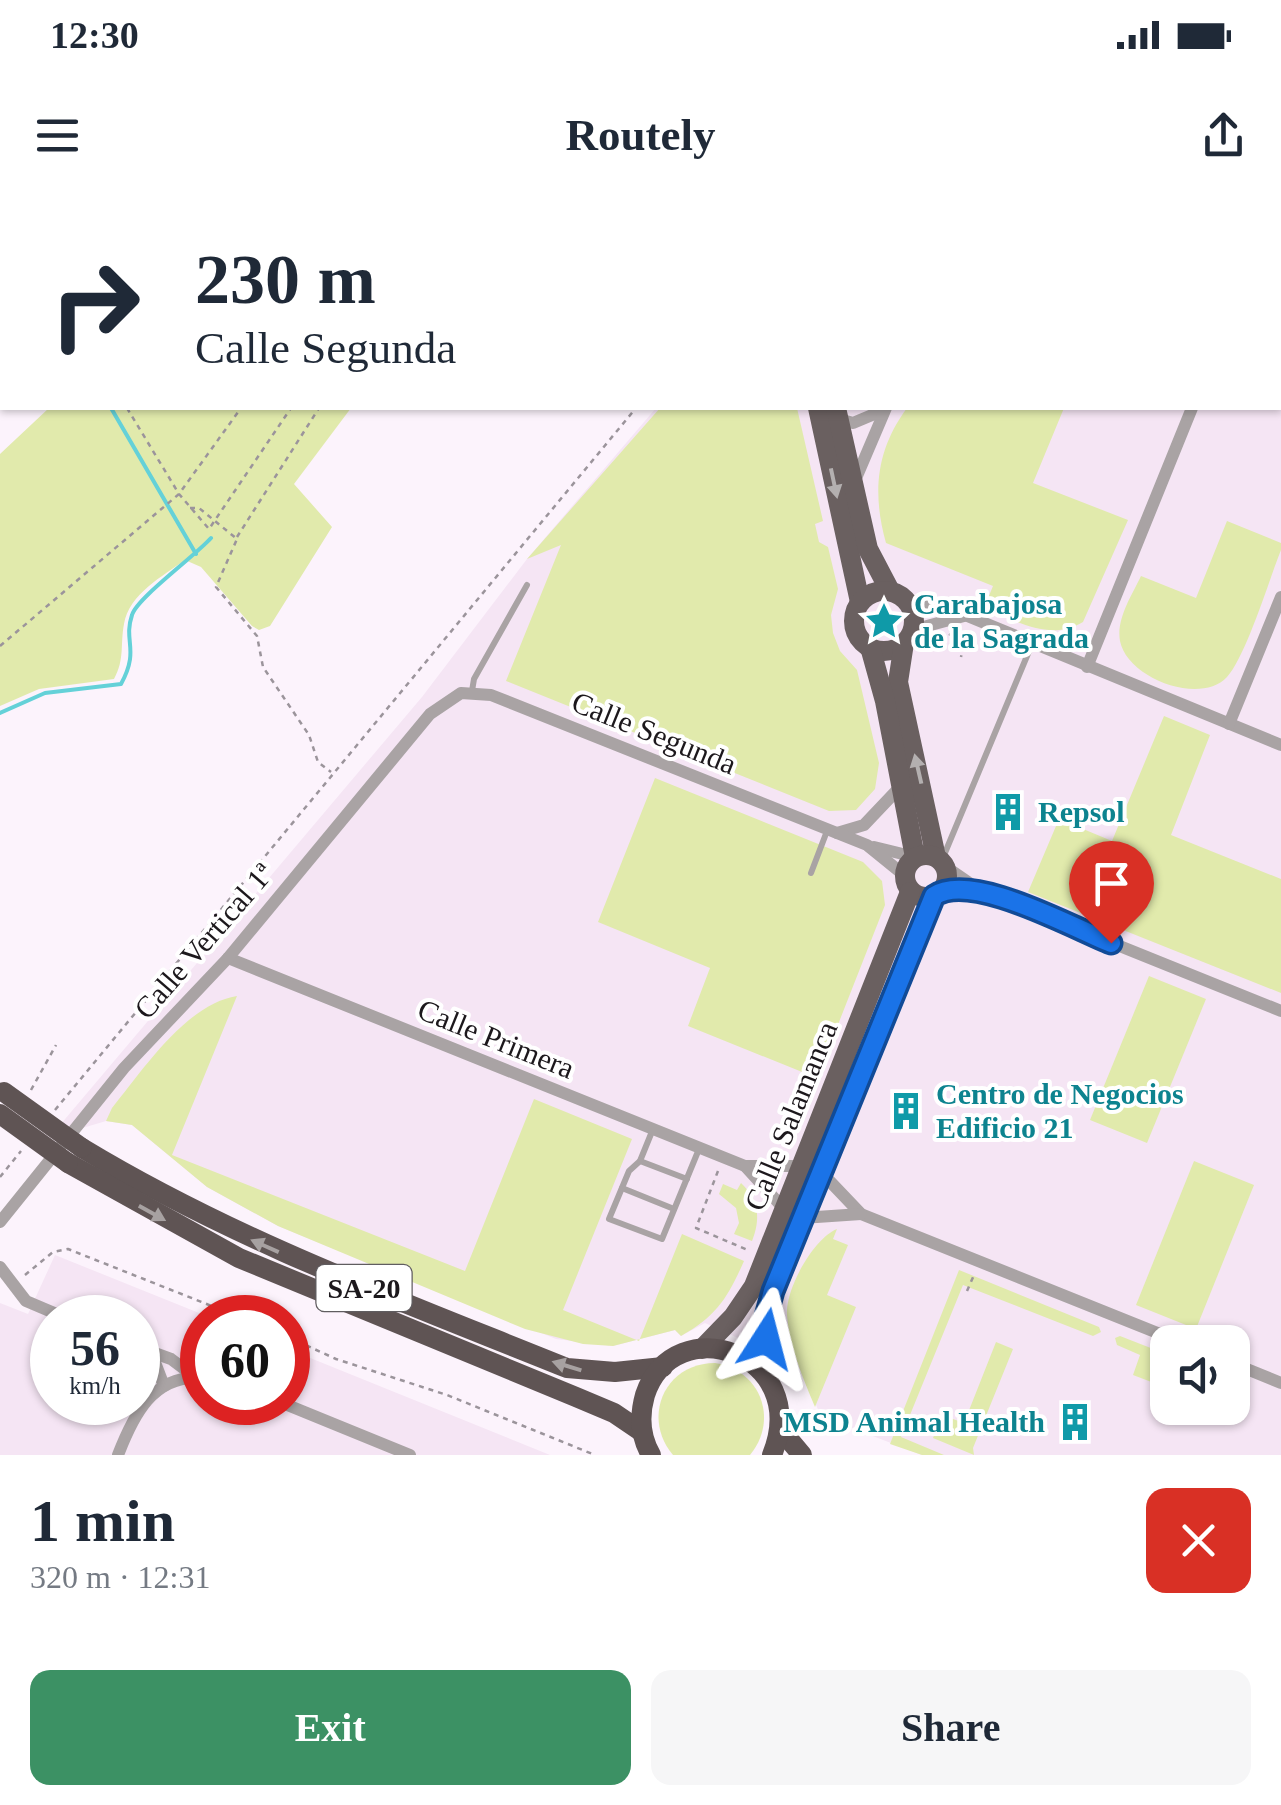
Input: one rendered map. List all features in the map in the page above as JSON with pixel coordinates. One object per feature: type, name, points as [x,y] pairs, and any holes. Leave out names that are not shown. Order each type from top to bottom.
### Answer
[{"type":"highway","name":"SA-20","points":[[2,1090],[75,1156],[244,1237],[567,1368],[616,1372],[663,1367],[702,1349]]},
{"type":"highway","name":"SA-20","points":[[0,1114],[239,1258],[614,1413],[642,1432]]},
{"type":"highway","points":[[702,1349],[727,1350],[750,1360],[769,1378],[778,1394],[781,1430],[772,1455]]},
{"type":"highway","points":[[651,1455],[642,1432],[641,1408],[648,1386],[663,1367]]},
{"type":"highway","points":[[781,1430],[802,1455]]},
{"type":"main road","points":[[818,410],[860,602],[855,627],[870,647],[902,785],[935,860]]},
{"type":"main road","points":[[837,413],[868,549],[914,621],[898,682],[935,860]]},
{"type":"main road","points":[[860,602],[877,592],[898,596]]},
{"type":"main road","points":[[870,647],[884,650],[907,640]]},
{"type":"main road","name":"Calle Salamanca","points":[[769,1378],[767,1310],[794,1214],[937,894],[947,880],[935,860],[907,884],[812,1169]]},
{"type":"main road","points":[[907,884],[921,898],[937,894]]},
{"type":"main road","name":"Calle Salamanca","points":[[702,1349],[744,1304],[794,1214]]},
{"type":"street","points":[[837,413],[853,423],[882,410]]},
{"type":"street","points":[[854,485],[885,410]]},
{"type":"street","points":[[1087,667],[1191,410]]},
{"type":"street","points":[[898,596],[948,608],[1281,745]]},
{"type":"street","points":[[1229,724],[1281,597]]},
{"type":"street","points":[[907,640],[927,626],[964,616]]},
{"type":"street","name":"Calle Segunda","points":[[451,697],[472,692],[492,694],[867,845],[935,860],[978,889],[1281,1012]]},
{"type":"street","name":"Calle Vertical 1ª","points":[[0,1222],[124,1068],[228,958],[430,714],[451,697]]},
{"type":"street","points":[[832,831],[864,825],[902,785]]},
{"type":"street","name":"Calle Segunda","points":[[867,845],[907,884]]},
{"type":"street","name":"Calle Segunda","points":[[937,894],[978,889]]},
{"type":"street","name":"Calle Primera","points":[[228,958],[745,1166],[812,1169]]},
{"type":"street","name":"Calle Primera","points":[[745,1166],[794,1214]]},
{"type":"street","points":[[812,1169],[861,1214],[1150,1330]]},
{"type":"street","points":[[794,1214],[861,1214]]},
{"type":"street","points":[[0,1266],[10,1285],[30,1303]]},
{"type":"street","points":[[1250,1371],[1281,1383]]},
{"type":"street","points":[[160,1379],[164,1386]]},
{"type":"street","points":[[118,1455],[141,1405],[164,1386],[180,1382]]},
{"type":"street","points":[[310,1414],[410,1455]]},
{"type":"lane","points":[[472,692],[474,679],[527,585]]},
{"type":"lane","points":[[935,860],[1032,644]]},
{"type":"lane","points":[[811,873],[832,831]]},
{"type":"lane","points":[[652,1129],[640,1161],[628,1171],[609,1219],[662,1240],[699,1148]]},
{"type":"lane","points":[[640,1161],[687,1179]]},
{"type":"lane","points":[[622,1188],[674,1209]]},
{"type":"path","points":[[128,410],[178,494],[209,530],[290,410]]},
{"type":"path","points":[[0,646],[178,494],[240,410]]},
{"type":"path","points":[[318,410],[237,539],[216,587],[257,636],[263,666],[309,735],[318,762],[332,773]]},
{"type":"path","points":[[47,1120],[634,410]]},
{"type":"path","points":[[190,508],[199,508],[237,539]]},
{"type":"path","points":[[948,633],[964,643],[961,657]]},
{"type":"path","points":[[0,1177],[24,1148]]},
{"type":"path","points":[[718,1171],[696,1228],[752,1252]]},
{"type":"path","points":[[10,1285],[53,1252],[68,1249],[184,1295]]},
{"type":"path","points":[[967,1291],[975,1274]]},
{"type":"path","points":[[310,1347],[447,1394],[595,1455]]},
{"type":"shaded area","points":[[654,410],[1281,410],[1281,1455],[922,1455],[821,1416],[798,1365],[705,1323],[681,1336],[675,1330],[613,1346],[556,1339],[278,1226],[207,1187],[132,1125],[106,1121],[49,1138],[422,697],[527,559]]},
{"type":"shaded area","points":[[55,1255],[154,1295],[37,1295]]},
{"type":"shaded area","points":[[160,1297],[180,1305],[180,1425],[310,1425],[310,1358],[550,1455],[0,1455],[0,1303],[28,1314],[30,1310],[30,1425],[160,1425]]},
{"type":"green space","points":[[47,410],[350,410],[294,484],[332,527],[270,626],[259,630],[252,626],[201,567],[185,560],[148,587],[127,613],[114,679],[39,689],[0,706],[0,454]]},
{"type":"green space","points":[[658,410],[797,410],[823,521],[815,524],[819,542],[828,547],[838,589],[831,615],[833,633],[840,651],[857,670],[879,763],[875,789],[856,810],[829,811],[506,681],[561,545],[527,559]]},
{"type":"green space","points":[[906,410],[1063,410],[1033,483],[1128,520],[1083,622],[1071,628],[1046,630],[984,608],[993,586],[886,543],[878,489],[883,456]]},
{"type":"green space","points":[[1227,521],[1281,543],[1257,617],[1227,677],[1200,689],[1166,684],[1136,666],[1126,654],[1119,633],[1126,607],[1141,576],[1196,598]]},
{"type":"green space","points":[[1164,716],[1210,735],[1171,835],[1281,879],[1281,993],[1028,892],[1059,819],[1112,841]]},
{"type":"green space","points":[[655,778],[863,862],[882,881],[885,905],[817,1078],[688,1026],[710,968],[598,922]]},
{"type":"green space","points":[[1149,976],[1206,999],[1147,1143],[1090,1120]]},
{"type":"green space","points":[[237,996],[172,1155],[465,1271],[534,1099],[632,1139],[563,1310],[636,1340],[613,1346],[583,1344],[525,1329],[278,1226],[207,1187],[132,1125],[106,1121],[137,1076],[183,1025],[218,1002]]},
{"type":"green space","points":[[1194,1161],[1254,1185],[1198,1325],[1186,1325],[1136,1305]]},
{"type":"green space","points":[[741,1183],[757,1210],[752,1241],[734,1234],[739,1223],[736,1208],[719,1194],[723,1184],[737,1190]]},
{"type":"green space","points":[[837,1229],[833,1239],[848,1245],[827,1295],[856,1307],[815,1407],[794,1350],[788,1304],[811,1253]]},
{"type":"green space","points":[[682,1234],[744,1261],[727,1295],[704,1321],[681,1336],[675,1330],[640,1339]]},
{"type":"green space","points":[[959,1270],[1099,1327],[1101,1332],[1093,1336],[963,1285],[901,1437],[944,1455],[922,1455],[890,1444]]},
{"type":"green space","points":[[1120,1336],[1150,1348],[1150,1381],[1133,1375],[1140,1355],[1117,1345],[1115,1338]]},
{"type":"green space","points":[[996,1342],[1013,1349],[973,1448],[974,1455],[933,1438],[942,1415],[964,1423]]},
{"type":"green space","points":[[715,1363],[744,1375],[761,1398],[764,1412],[759,1441],[750,1455],[673,1455],[659,1425],[663,1395],[683,1372]]},
{"type":"waterway","points":[[112,410],[196,554]]},
{"type":"waterway","points":[[0,713],[45,693],[121,684],[129,662],[130,624],[136,608],[211,538]]},
{"type":"place","name":"Carabajosa de la Sagrada","points":[[884,621]]},
{"type":"place","name":"Repsol","points":[[1008,812]]},
{"type":"place","name":"Centro de Negocios Edificio 21","points":[[906,1111]]},
{"type":"place","name":"MSD Animal Health","points":[[1075,1422]]},
{"type":"route","points":[[766,1339],[768,1304],[919,924],[934,896],[941,891],[978,889],[1111,943]]}]
